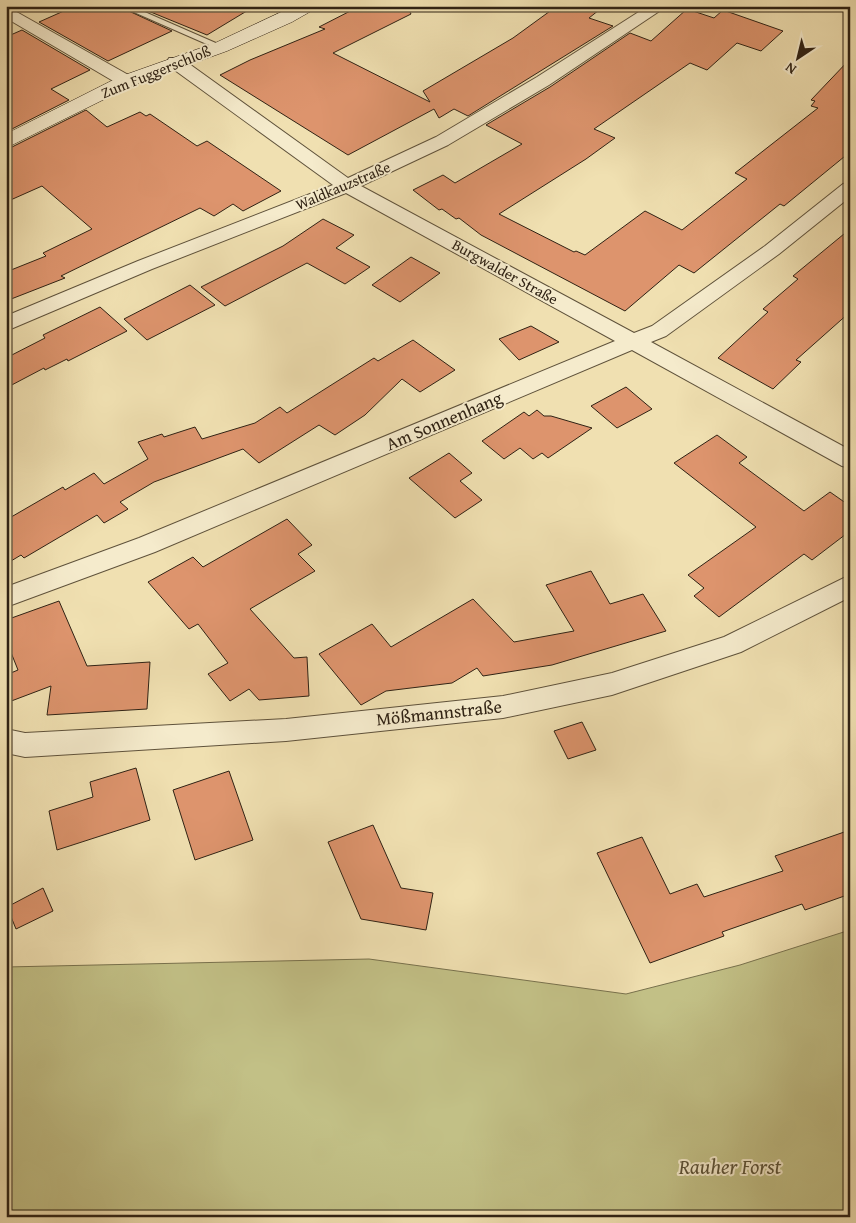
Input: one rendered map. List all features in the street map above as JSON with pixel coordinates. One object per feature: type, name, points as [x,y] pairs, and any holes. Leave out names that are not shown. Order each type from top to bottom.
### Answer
[{"type":"street","name":"Zum Fuggerschloß","points":[[6,142],[126,81],[221,47],[286,18],[307,6]]},
{"type":"street","name":"Waldkauzstraße","points":[[6,324],[145,265],[347,186],[442,141],[494,111],[659,6]]},
{"type":"street","points":[[6,11],[126,81]]},
{"type":"street","name":"Burgwalder Straße","points":[[175,62],[347,186],[850,460]]},
{"type":"street","name":"Am Sonnenhang","points":[[6,597],[148,545],[659,331],[718,289],[850,188]]},
{"type":"street","name":"Mößmannstraße","points":[[6,741],[25,745],[286,730],[504,707],[612,684],[732,645],[786,620],[850,585]]},
{"type":"lane","points":[[124,6],[221,47]]},
{"type":"green space","name":"Rauher Forst","points":[[850,930],[850,1217],[6,1217],[6,967],[369,959],[626,994],[740,965]]},
{"type":"building","points":[[75,6],[118,6],[172,31],[108,61],[39,22]]},
{"type":"building","points":[[136,6],[255,6],[207,35]]},
{"type":"building","points":[[360,6],[376,8],[407,6],[411,14],[333,53],[430,102],[423,91],[513,38],[557,6],[604,6],[589,18],[613,26],[468,116],[454,109],[439,118],[434,109],[348,155],[220,75],[250,60],[325,29],[319,27]]},
{"type":"building","points":[[687,9],[714,18],[723,10],[783,31],[761,51],[737,43],[707,70],[690,63],[594,129],[615,138],[586,159],[499,214],[574,252],[585,255],[645,211],[682,230],[747,179],[735,173],[818,108],[811,106],[815,101],[811,100],[850,59],[850,152],[784,206],[780,204],[694,273],[679,265],[625,311],[481,235],[459,218],[456,219],[442,209],[439,210],[413,190],[443,175],[455,183],[522,144],[486,125],[550,87],[630,33],[651,41]]},
{"type":"building","points":[[22,30],[90,70],[51,89],[69,100],[6,132],[6,37]]},
{"type":"building","points":[[86,110],[107,127],[140,112],[146,116],[150,114],[197,146],[207,141],[281,191],[243,211],[233,204],[214,216],[200,208],[61,276],[65,278],[6,301],[6,272],[46,256],[43,253],[92,229],[42,186],[6,202],[6,150]]},
{"type":"building","points":[[323,219],[354,235],[336,248],[370,267],[345,284],[307,263],[225,306],[201,287],[283,246]]},
{"type":"building","points":[[850,229],[850,312],[796,360],[801,362],[773,389],[718,358],[768,312],[763,309],[798,279],[793,276]]},
{"type":"building","points":[[411,257],[440,273],[400,302],[372,285]]},
{"type":"building","points":[[190,285],[215,305],[147,340],[124,319]]},
{"type":"building","points":[[100,307],[127,331],[68,361],[67,359],[45,370],[44,368],[6,388],[6,358],[45,338],[43,335]]},
{"type":"building","points":[[531,326],[559,342],[519,360],[499,339]]},
{"type":"building","points":[[413,340],[455,370],[420,392],[402,379],[365,415],[335,435],[319,425],[259,463],[243,449],[154,482],[120,502],[128,509],[104,523],[97,515],[24,558],[21,555],[6,564],[6,520],[63,487],[65,490],[94,473],[104,484],[148,459],[138,442],[162,434],[164,437],[195,427],[202,439],[255,423],[280,407],[287,413],[374,358],[378,361]]},
{"type":"building","points":[[626,387],[652,409],[617,428],[591,406]]},
{"type":"building","points":[[537,410],[544,416],[551,416],[592,428],[548,458],[542,453],[533,459],[520,448],[504,459],[482,441],[524,412],[529,416]]},
{"type":"building","points":[[717,435],[747,457],[739,463],[804,511],[830,492],[850,506],[850,531],[812,560],[804,554],[719,617],[694,596],[704,588],[688,575],[756,527],[674,463]]},
{"type":"building","points":[[449,453],[472,473],[460,481],[482,500],[455,518],[409,478]]},
{"type":"building","points":[[287,519],[312,545],[298,554],[315,571],[250,609],[294,658],[307,657],[309,696],[259,700],[249,689],[230,701],[208,674],[228,663],[198,624],[189,629],[148,582],[193,557],[203,567]]},
{"type":"building","points":[[591,571],[610,604],[643,594],[666,631],[552,665],[483,676],[477,668],[452,683],[386,691],[361,705],[319,654],[372,624],[391,647],[473,599],[514,642],[574,631],[546,585]]},
{"type":"building","points":[[59,601],[87,666],[150,662],[147,709],[47,715],[51,686],[6,703],[6,675],[18,670],[6,640],[6,620]]},
{"type":"building","points":[[582,722],[596,750],[568,759],[554,731]]},
{"type":"building","points":[[136,768],[150,820],[57,850],[49,811],[93,797],[90,782]]},
{"type":"building","points":[[229,771],[253,840],[195,860],[173,790]]},
{"type":"building","points":[[373,825],[401,888],[433,893],[426,930],[361,919],[328,842]]},
{"type":"building","points":[[850,830],[850,894],[805,910],[802,904],[722,932],[724,936],[650,963],[597,853],[642,837],[670,894],[697,884],[704,897],[783,871],[775,856]]},
{"type":"building","points":[[43,888],[53,911],[16,929],[7,907]]}]
